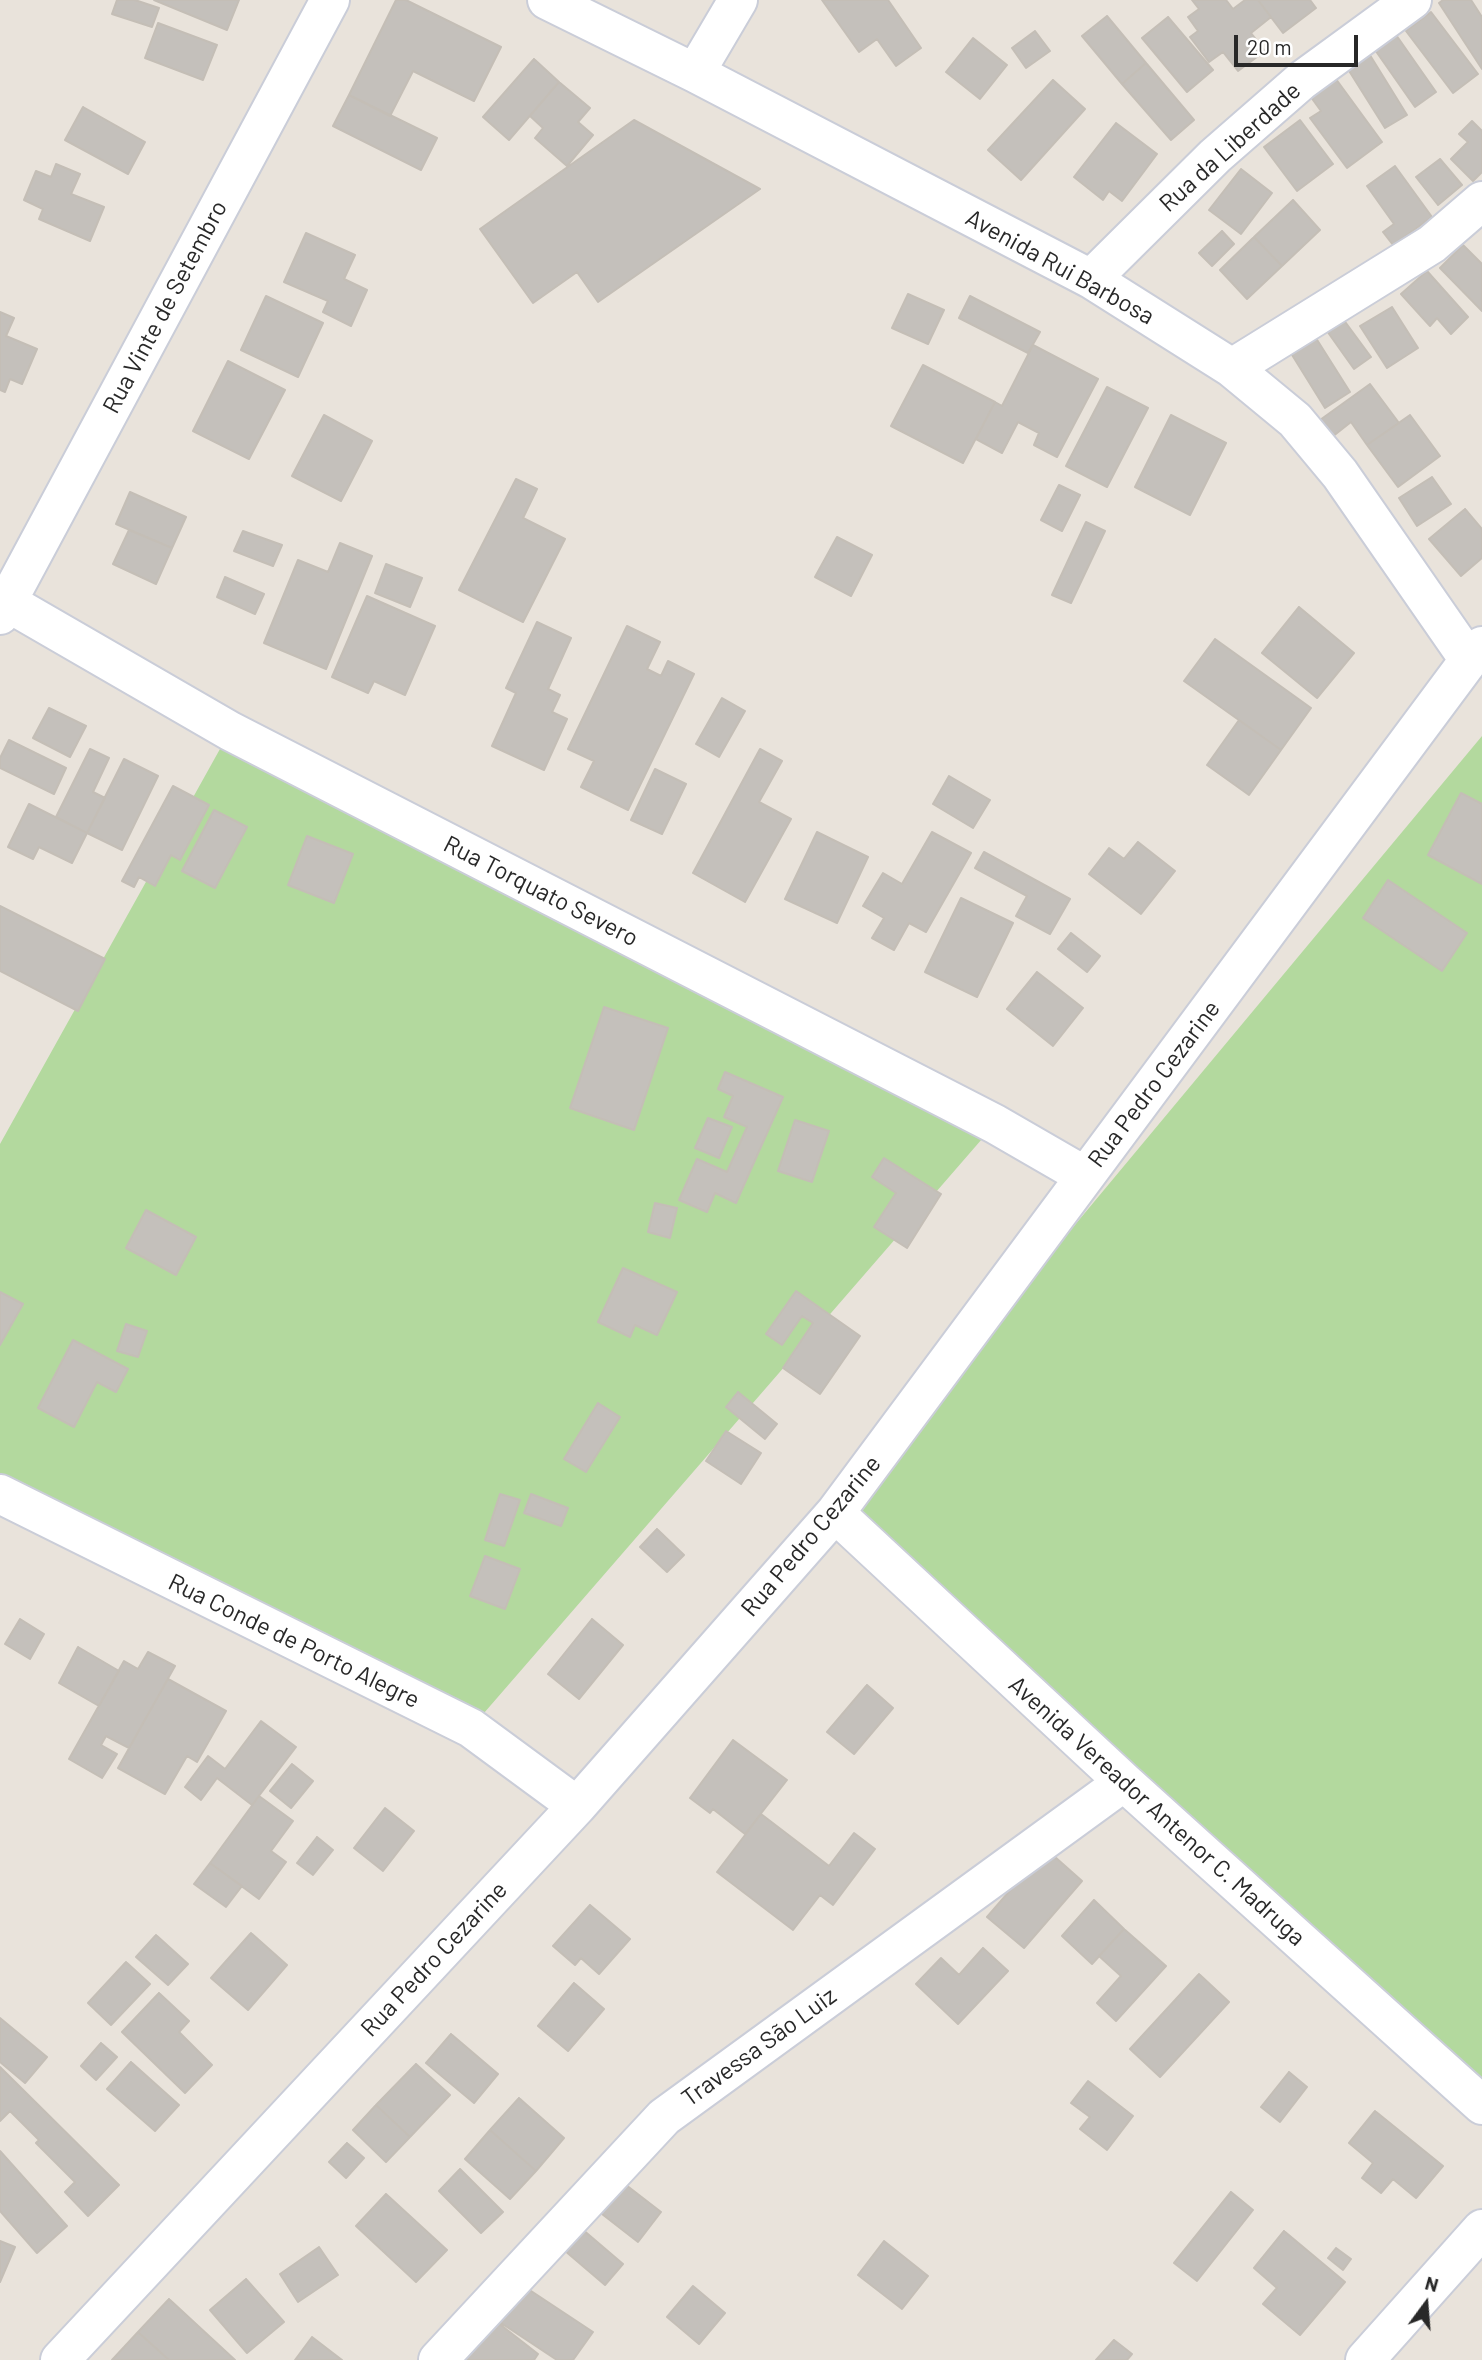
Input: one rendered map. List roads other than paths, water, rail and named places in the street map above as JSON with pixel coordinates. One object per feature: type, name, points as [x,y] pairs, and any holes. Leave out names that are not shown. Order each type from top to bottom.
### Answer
[{"type":"street","name":"Rua Vinte de Setembro","points":[[2,605],[330,0]]},
{"type":"street","name":"Avenida Rui Barbosa","points":[[547,0],[695,73],[1091,279],[1233,368],[1295,420],[1340,474],[1476,653]]},
{"type":"street","points":[[695,73],[738,0]]},
{"type":"street","name":"Rua da Liberdade","points":[[1091,279],[1216,156],[1301,81],[1412,0]]},
{"type":"street","points":[[1233,368],[1432,244],[1482,201]]},
{"type":"street","name":"Rua Torquato Severo","points":[[2,605],[230,731],[970,1112],[1086,1176]]},
{"type":"street","name":"Rua Pedro Cezarine","points":[[60,2360],[577,1805],[835,1513],[1476,653]]},
{"type":"street","name":"Rua Conde de Porto Alegre","points":[[0,1494],[471,1728],[577,1805]]},
{"type":"street","name":"Avenida Vereador Antenor C. Madruga","points":[[835,1513],[1124,1782],[1482,2105]]},
{"type":"street","name":"Travessa São Luiz","points":[[438,2360],[664,2117],[1124,1782]]},
{"type":"street","points":[[1365,2360],[1482,2229]]}]
